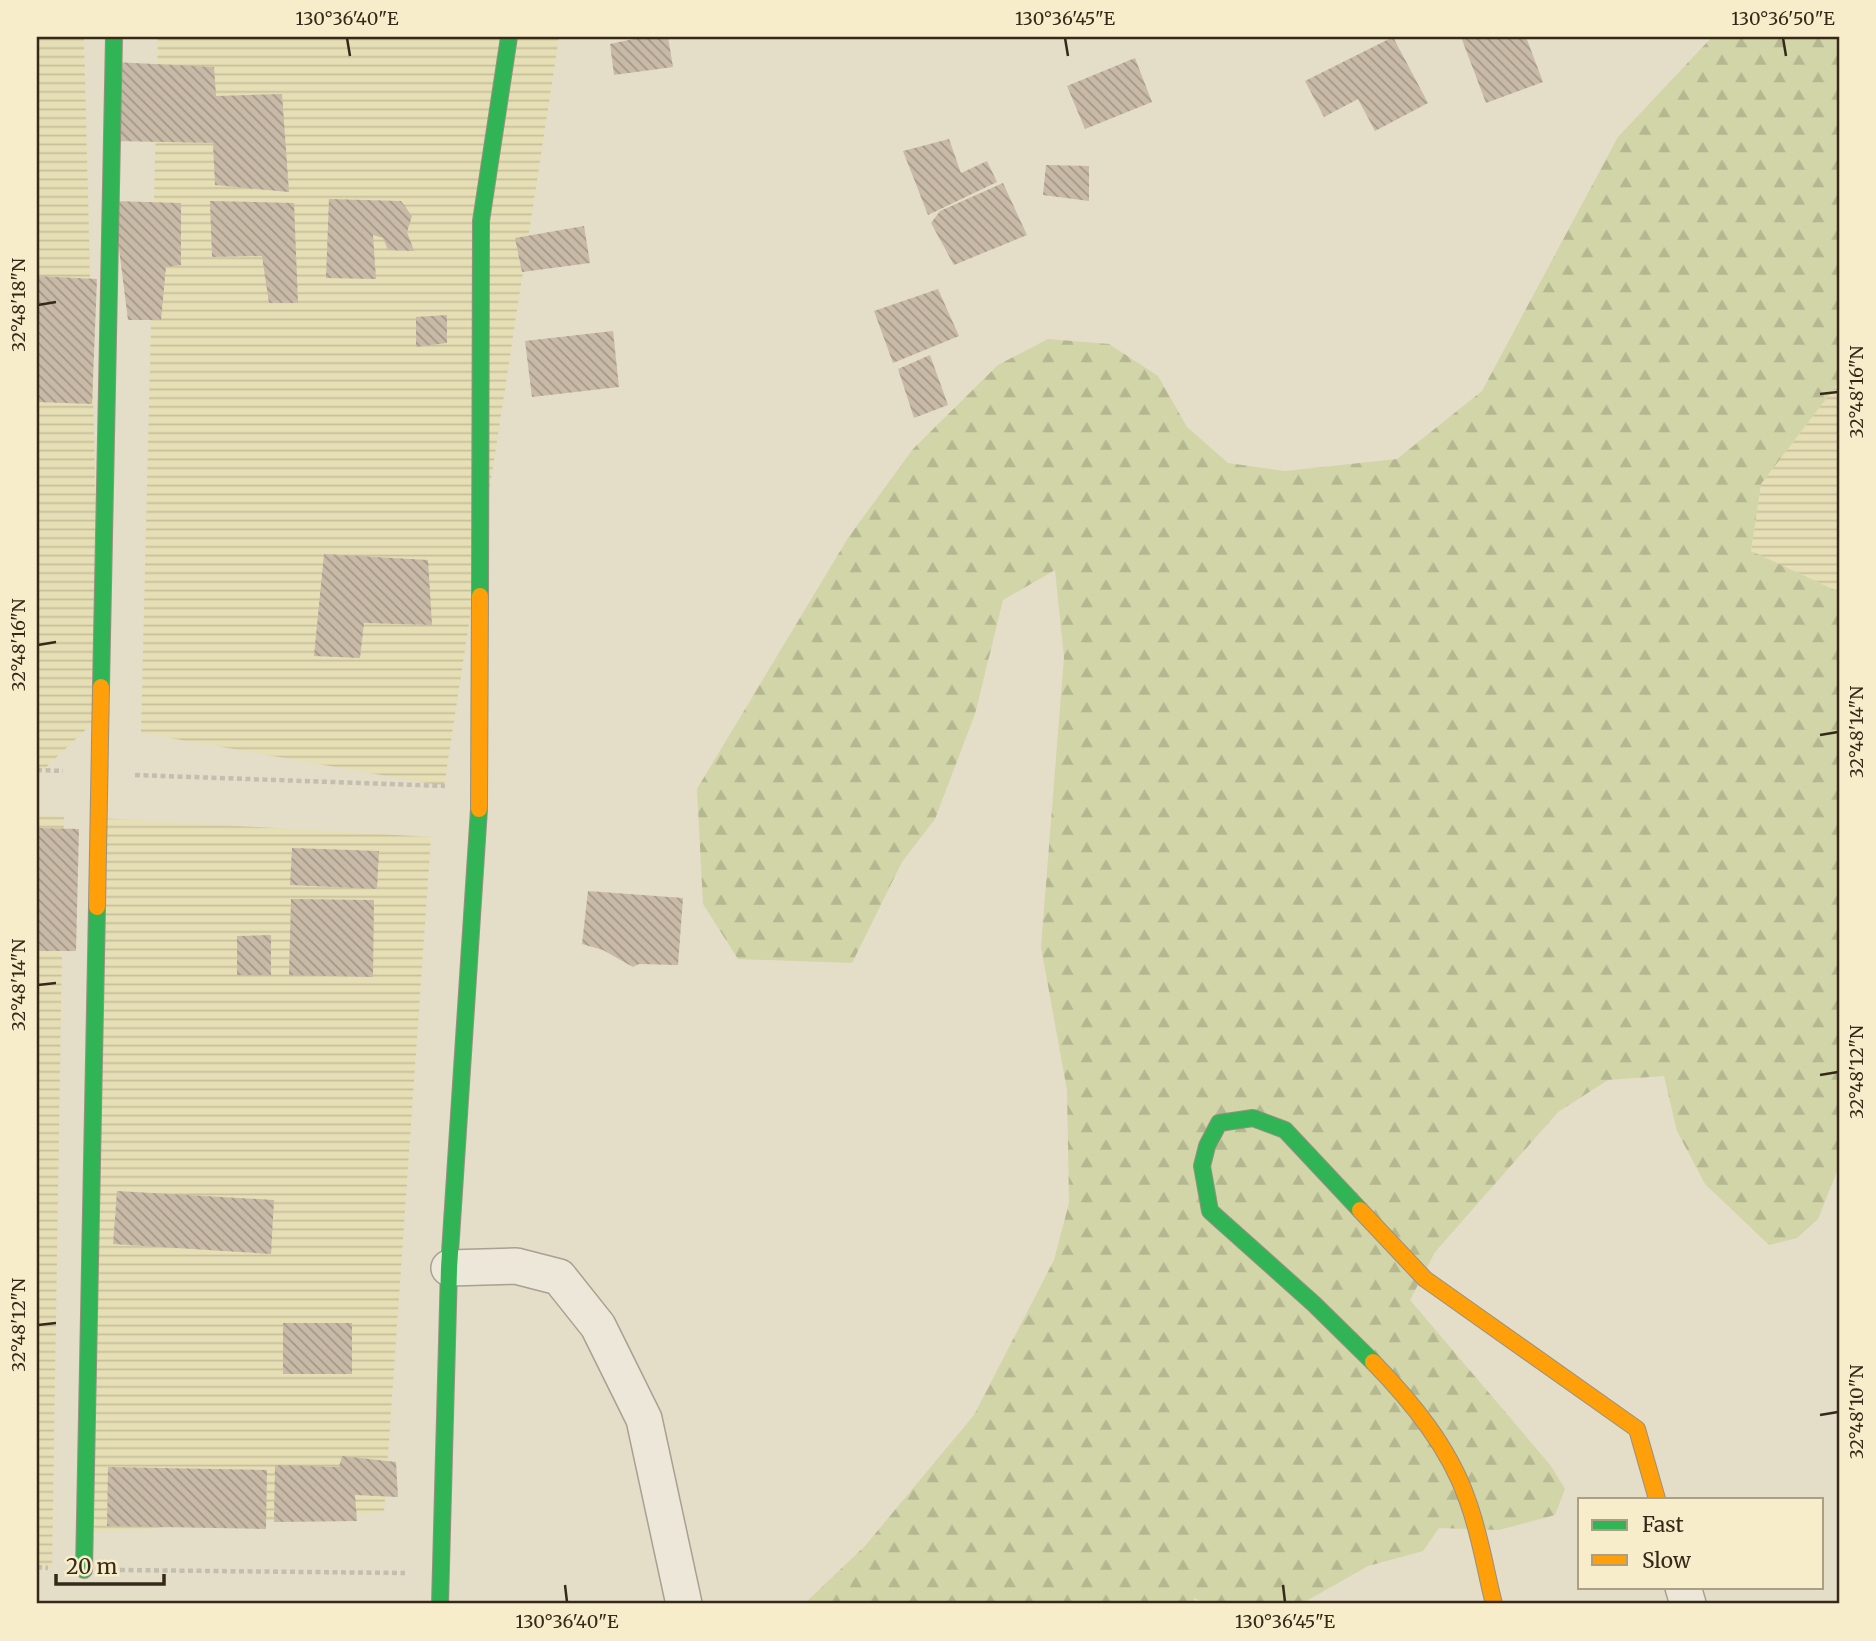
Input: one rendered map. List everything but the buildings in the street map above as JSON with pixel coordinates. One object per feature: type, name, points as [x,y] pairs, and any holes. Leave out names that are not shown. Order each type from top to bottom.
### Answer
[{"type":"street","points":[[84,1570],[114,37]]},
{"type":"street","points":[[440,1604],[449,1268],[480,788],[481,221],[509,37]]},
{"type":"street","points":[[1494,1604],[1462,1486],[1427,1427],[1368,1356],[1210,1211],[1201,1178],[1204,1147],[1219,1123],[1253,1118],[1285,1130],[1425,1279],[1637,1429],[1657,1498]]},
{"type":"street","points":[[449,1268],[516,1266],[559,1277],[598,1326],[644,1419],[684,1604]]},
{"type":"path","points":[[37,770],[70,772]]},
{"type":"path","points":[[125,774],[480,788]]},
{"type":"path","points":[[37,1567],[84,1570],[441,1573]]},
{"type":"shaded area","points":[[37,37],[84,37],[101,715],[43,770],[37,769]]},
{"type":"shaded area","points":[[158,37],[559,37],[444,786],[141,733]]},
{"type":"shaded area","points":[[1839,382],[1839,592],[1751,551],[1761,484]]},
{"type":"shaded area","points":[[37,815],[64,817],[52,1568],[37,1567]]},
{"type":"shaded area","points":[[99,818],[431,837],[384,1512],[85,1533]]},
{"type":"green space","points":[[1712,37],[1839,37],[1839,382],[1761,484],[1751,551],[1839,592],[1839,1166],[1818,1219],[1797,1238],[1769,1245],[1705,1184],[1677,1131],[1664,1076],[1608,1080],[1558,1112],[1435,1252],[1410,1300],[1551,1466],[1565,1489],[1555,1515],[1499,1530],[1439,1528],[1423,1551],[1368,1566],[1301,1604],[1209,1604],[1194,1598],[1193,1604],[804,1604],[865,1546],[974,1415],[1054,1260],[1069,1203],[1067,1090],[1041,947],[1064,657],[1055,570],[1003,600],[975,714],[935,819],[902,862],[852,963],[738,959],[703,904],[697,789],[848,538],[913,449],[998,365],[1048,339],[1109,344],[1158,376],[1187,427],[1228,463],[1285,471],[1397,459],[1482,391],[1618,137]]},
{"type":"traffic: fast","points":[[101,687],[114,37]]},
{"type":"traffic: fast","points":[[480,596],[481,221],[509,37]]},
{"type":"traffic: fast","points":[[440,1604],[449,1268],[479,809]]},
{"type":"traffic: fast","points":[[84,1570],[97,907]]},
{"type":"traffic: fast","points":[[1360,1210],[1285,1130],[1253,1118],[1219,1123],[1207,1146],[1202,1166],[1210,1211],[1314,1304],[1373,1362]]},
{"type":"traffic: slow","points":[[479,809],[480,596]]},
{"type":"traffic: slow","points":[[97,907],[101,687]]},
{"type":"traffic: slow","points":[[1360,1210],[1425,1279],[1637,1429],[1657,1498]]},
{"type":"traffic: slow","points":[[1373,1362],[1415,1409],[1450,1461],[1472,1512],[1494,1604]]}]
